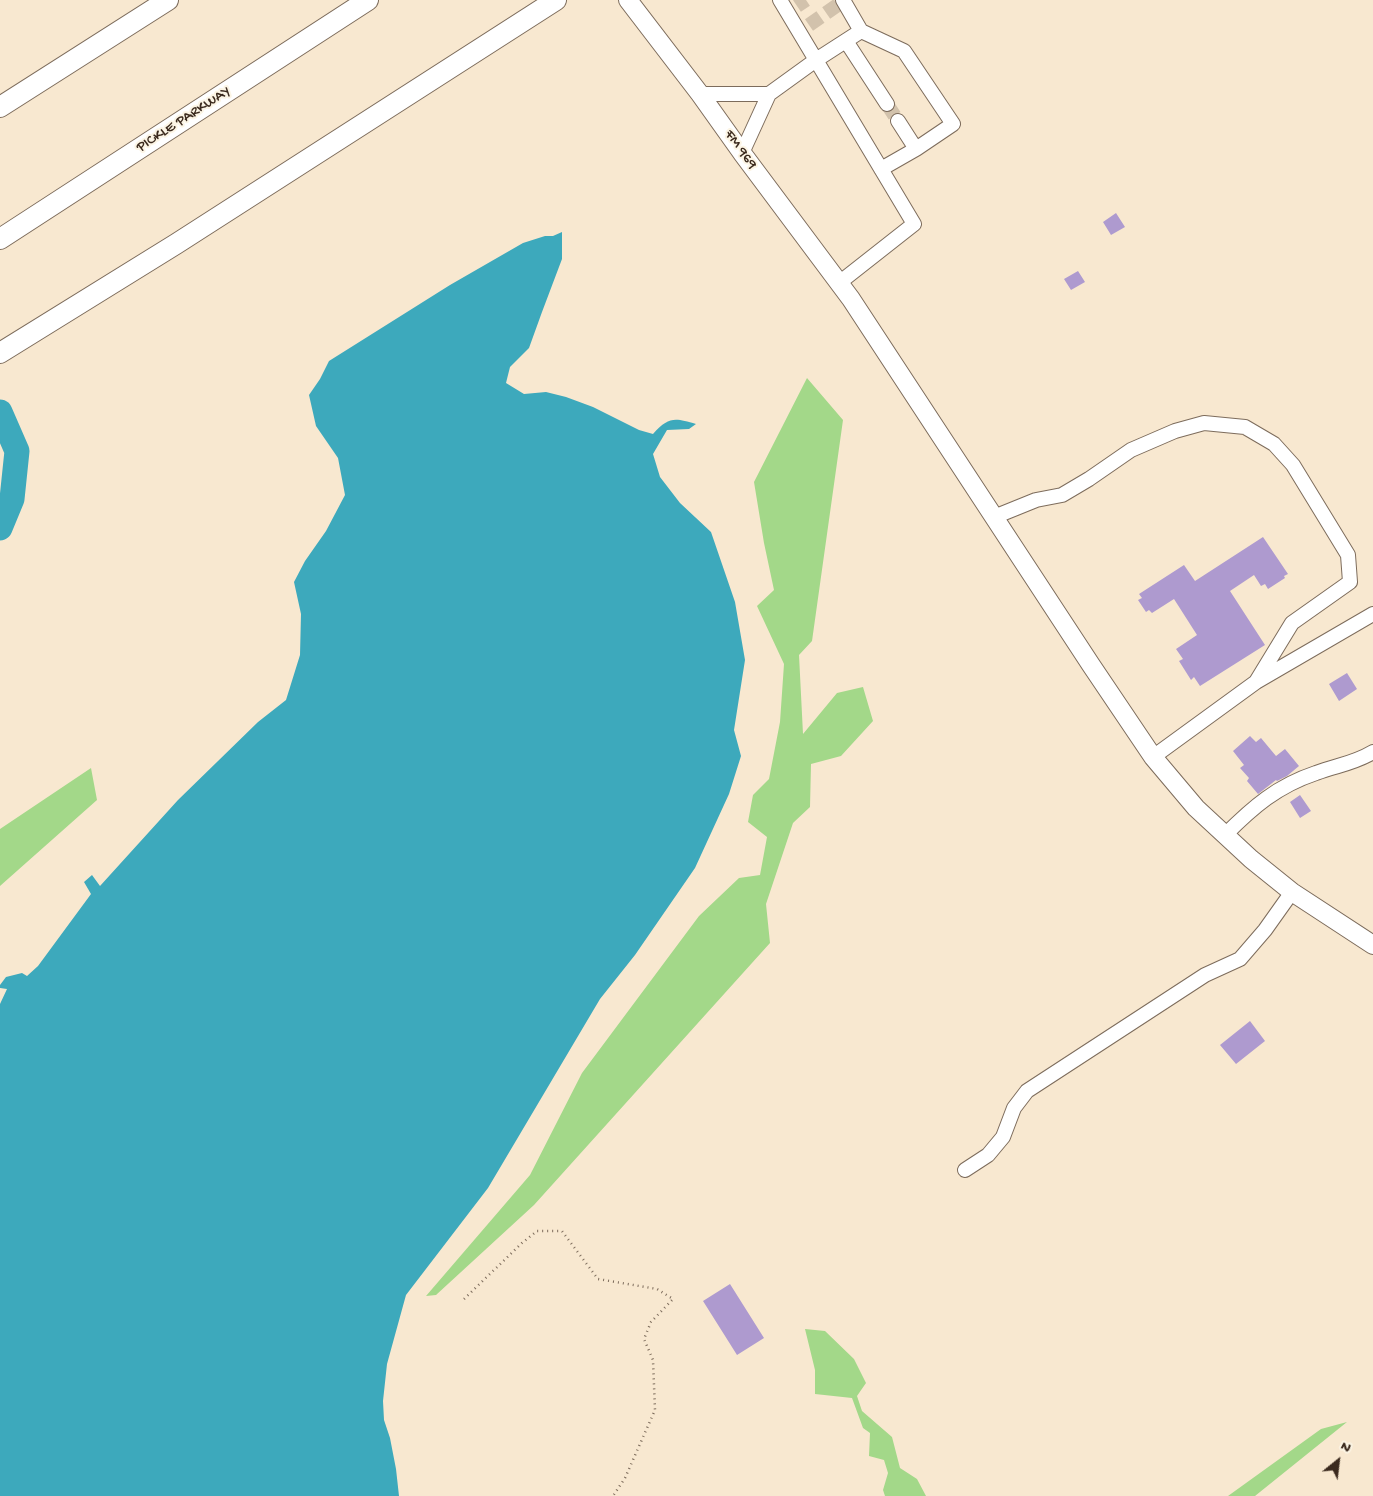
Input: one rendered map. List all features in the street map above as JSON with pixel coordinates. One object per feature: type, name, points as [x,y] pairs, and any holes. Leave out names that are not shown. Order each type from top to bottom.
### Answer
[{"type":"highway","points":[[0,107],[168,0]]},
{"type":"highway","name":"PICKLE PARKWAY","points":[[0,239],[368,0]]},
{"type":"highway","points":[[0,353],[176,244],[556,0]]},
{"type":"main road","name":"FM 969","points":[[628,0],[700,94],[851,300],[1153,757],[1196,808],[1225,835],[1292,892],[1373,945]]},
{"type":"lane","points":[[780,0],[793,9],[804,28],[816,60],[914,224],[839,283]]},
{"type":"lane","points":[[842,2],[861,31],[904,51],[953,124],[882,169]]},
{"type":"lane","points":[[742,153],[769,94],[861,31]]},
{"type":"lane","points":[[846,41],[887,104]]},
{"type":"lane","points":[[700,94],[769,94]]},
{"type":"lane","points":[[898,121],[916,149]]},
{"type":"lane","points":[[994,517],[1036,500],[1062,495],[1089,479],[1130,450],[1175,431],[1204,424],[1245,427],[1274,444],[1294,465],[1348,555],[1350,582],[1292,623],[1256,682]]},
{"type":"lane","points":[[1153,757],[1256,682],[1373,614]]},
{"type":"lane","points":[[1225,835],[1254,806],[1285,786],[1315,773],[1358,761],[1373,752]]},
{"type":"lane","points":[[965,1170],[988,1155],[1004,1137],[1014,1108],[1026,1091],[1205,975],[1240,959],[1265,930],[1292,892]]},
{"type":"path","points":[[464,1299],[537,1231],[562,1231],[598,1279],[628,1282],[658,1289],[674,1299],[651,1322],[644,1339],[653,1360],[655,1410],[625,1478],[613,1496]]},
{"type":"green space","points":[[807,378],[843,420],[812,641],[799,655],[803,734],[837,693],[863,687],[873,721],[841,756],[811,764],[810,807],[793,823],[766,904],[770,943],[534,1205],[436,1295],[426,1296],[530,1175],[582,1073],[699,916],[739,878],[760,875],[767,837],[748,822],[753,795],[769,779],[780,722],[784,664],[757,606],[774,590],[754,482]]},
{"type":"green space","points":[[91,768],[97,800],[0,886],[0,829]]},
{"type":"green space","points":[[805,1329],[825,1331],[854,1359],[866,1383],[857,1396],[862,1411],[892,1437],[900,1468],[917,1479],[926,1496],[885,1496],[883,1490],[888,1473],[884,1460],[869,1456],[870,1433],[863,1428],[852,1398],[815,1394],[815,1370]]},
{"type":"green space","points":[[1347,1422],[1255,1496],[1228,1496],[1321,1429]]},
{"type":"water","points":[[562,232],[562,259],[529,348],[510,367],[506,383],[524,394],[546,392],[566,397],[593,407],[639,430],[653,434],[668,421],[683,420],[696,424],[689,429],[667,430],[653,454],[660,477],[680,503],[711,532],[735,602],[745,660],[734,730],[741,756],[729,794],[695,868],[635,955],[600,999],[488,1188],[406,1295],[387,1364],[383,1401],[384,1420],[390,1438],[399,1496],[0,1496],[0,1004],[7,989],[0,988],[0,985],[6,977],[22,973],[27,976],[38,966],[91,894],[84,882],[92,875],[100,886],[178,800],[258,722],[286,700],[300,655],[301,614],[294,582],[305,561],[326,531],[345,495],[338,458],[316,426],[309,395],[329,361],[450,285],[523,243]]},
{"type":"building","points":[[1116,213],[1125,227],[1111,235],[1103,222]]},
{"type":"building","points":[[1078,271],[1085,282],[1071,290],[1064,279]]},
{"type":"building","points":[[1263,537],[1288,574],[1268,589],[1265,584],[1261,586],[1254,575],[1230,591],[1265,645],[1200,686],[1194,677],[1191,680],[1179,661],[1183,659],[1176,649],[1197,635],[1174,599],[1152,613],[1149,610],[1146,612],[1138,600],[1142,598],[1139,594],[1184,565],[1195,581]]},
{"type":"building","points":[[1347,673],[1357,689],[1339,701],[1329,684]]},
{"type":"building","points":[[1250,736],[1256,742],[1261,738],[1276,756],[1285,749],[1299,766],[1258,794],[1247,781],[1249,778],[1240,768],[1244,765],[1233,751]]},
{"type":"building","points":[[1300,795],[1311,811],[1300,818],[1290,802]]},
{"type":"building","points":[[1250,1021],[1265,1041],[1236,1064],[1220,1045]]},
{"type":"building","points":[[730,1284],[764,1338],[737,1355],[703,1301]]},
{"type":"waterway","points":[[0,412],[17,451],[12,499],[0,528]]},
{"type":"tunnel","points":[[797,6],[806,0]]},
{"type":"tunnel","points":[[809,25],[839,4]]},
{"type":"tunnel","points":[[887,104],[898,121]]}]
